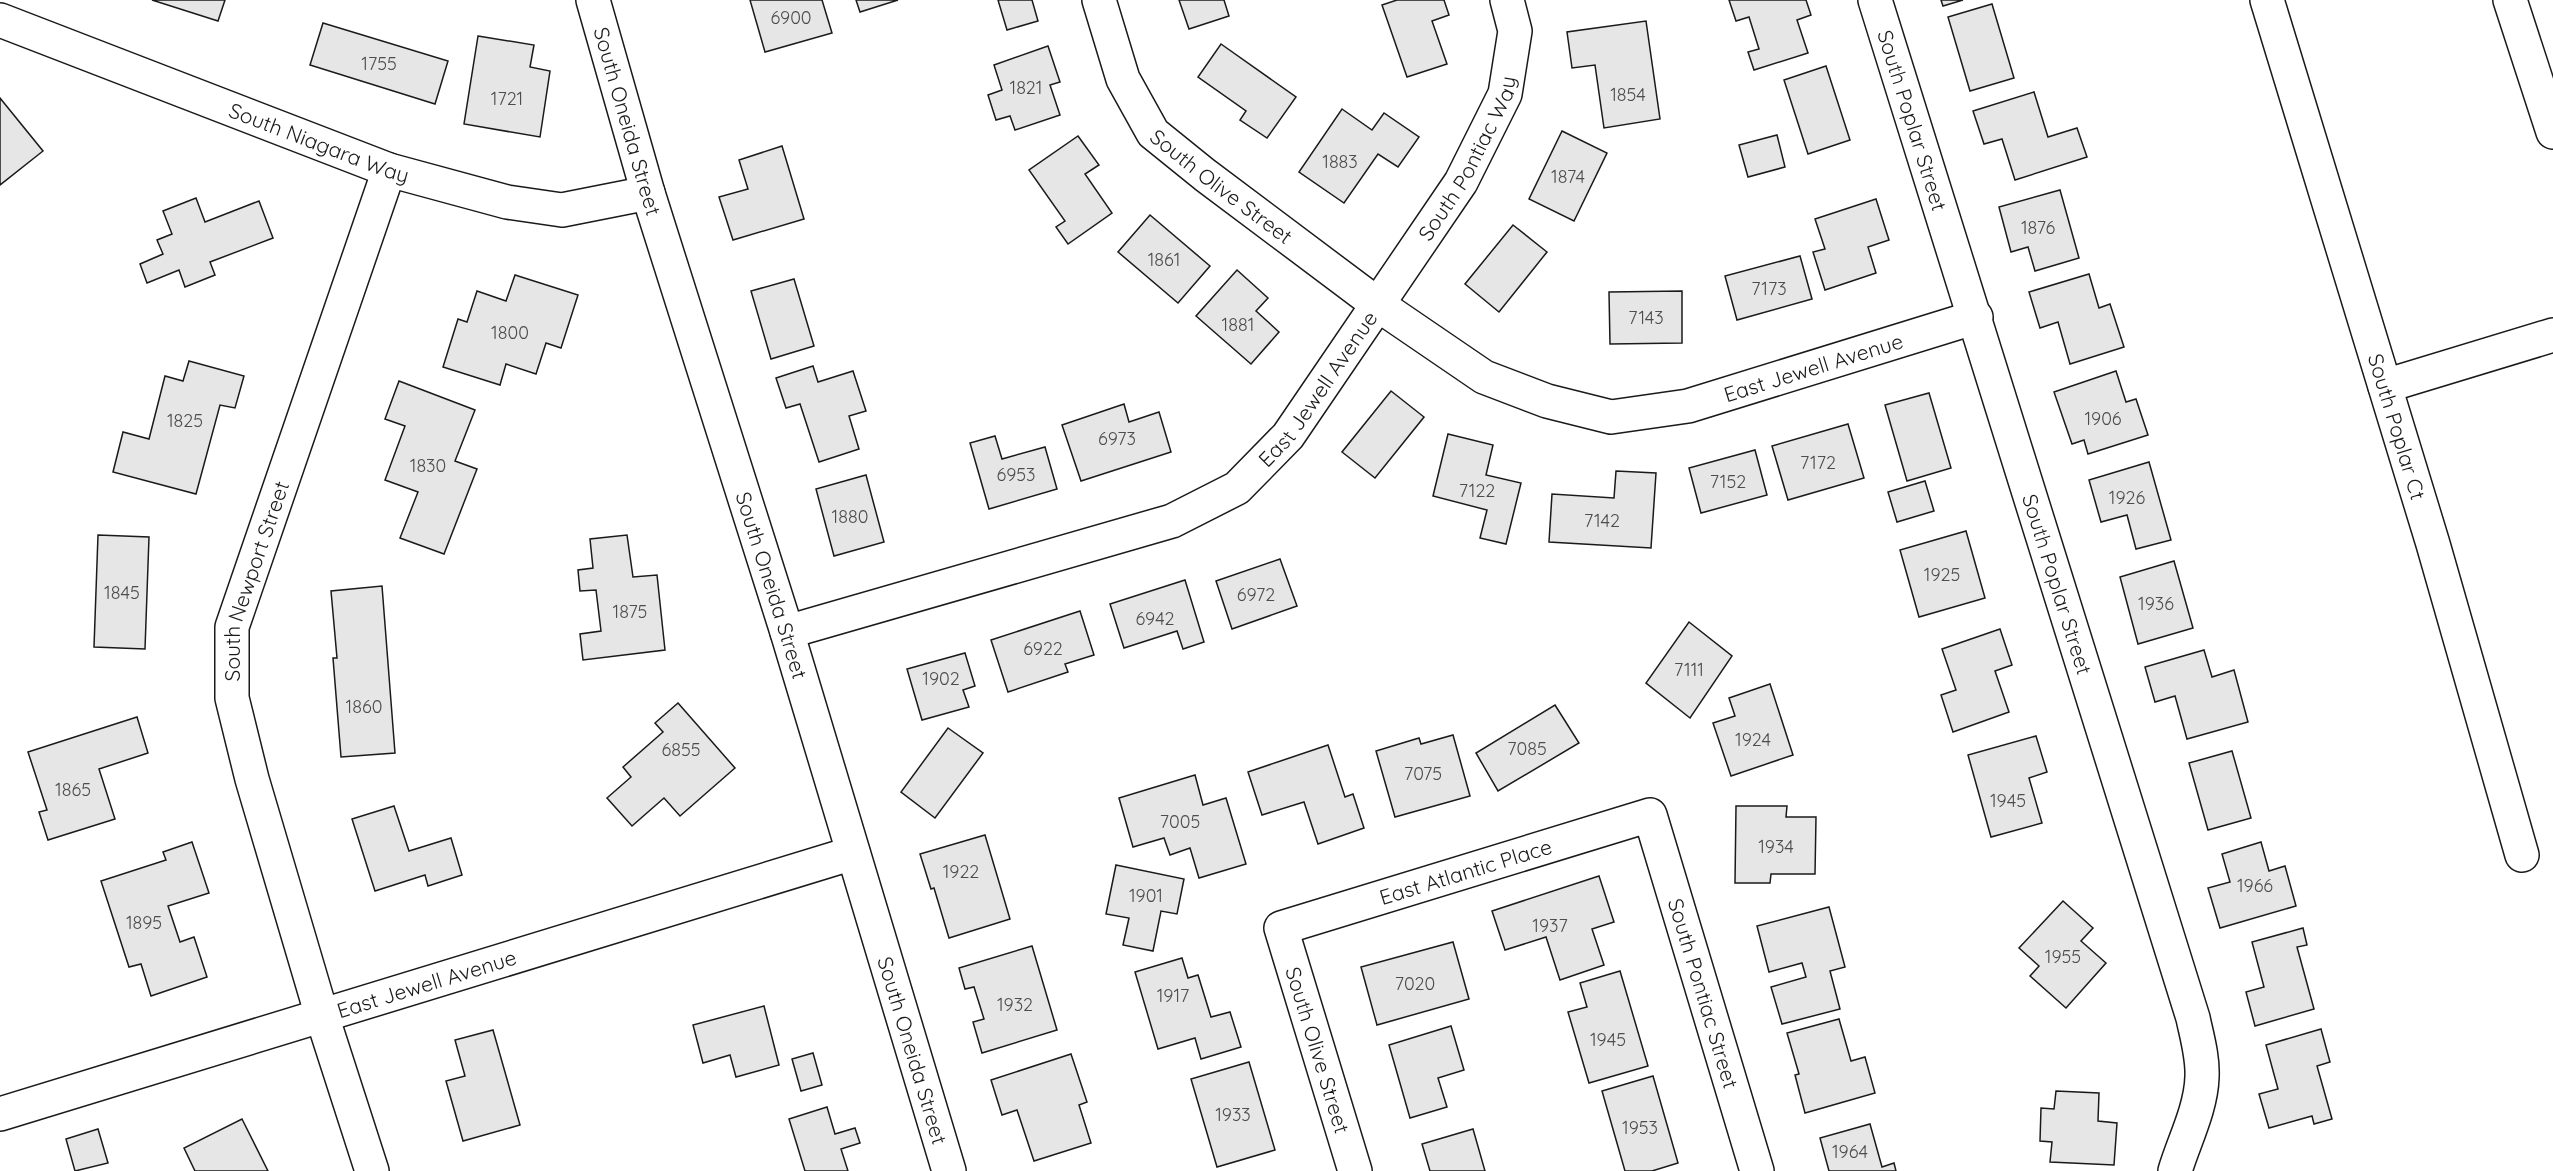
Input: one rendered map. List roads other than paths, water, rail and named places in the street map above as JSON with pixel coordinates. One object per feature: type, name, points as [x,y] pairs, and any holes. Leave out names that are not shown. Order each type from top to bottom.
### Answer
[{"type":"street","name":"South Oneida Street","points":[[593,0],[648,193],[787,632],[950,1171]]},
{"type":"street","name":"South Olive Street","points":[[1099,0],[1123,79],[1153,133],[1205,175],[1377,304]]},
{"type":"street","name":"South Pontiac Way","points":[[1377,304],[1461,182],[1505,94],[1515,31],[1507,0]]},
{"type":"street","name":"South Poplar Street","points":[[1875,0],[1976,317],[2195,1029],[2203,1076],[2200,1095],[2175,1171]]},
{"type":"street","name":"South Poplar Ct","points":[[2266,0],[2433,544],[2522,855]]},
{"type":"street","points":[[2510,0],[2553,132]]},
{"type":"street","name":"South Niagara Way","points":[[0,20],[389,170],[507,202],[562,210],[648,193]]},
{"type":"street","name":"South Newport Street","points":[[372,1171],[322,1016],[252,779],[232,698],[232,627],[389,170]]},
{"type":"street","name":"East Jewell Avenue","points":[[787,632],[1172,521],[1237,488],[1288,436],[1377,304],[1484,377],[1547,401],[1611,417],[1688,406],[1976,317]]},
{"type":"street","points":[[2385,386],[2553,335]]},
{"type":"street","name":"East Atlantic Place","points":[[1281,928],[1650,815]]},
{"type":"street","name":"South Pontiac Street","points":[[1650,815],[1757,1171]]},
{"type":"street","name":"East Jewell Avenue","points":[[0,1114],[853,853]]},
{"type":"street","name":"South Olive Street","points":[[1281,928],[1355,1171]]}]
